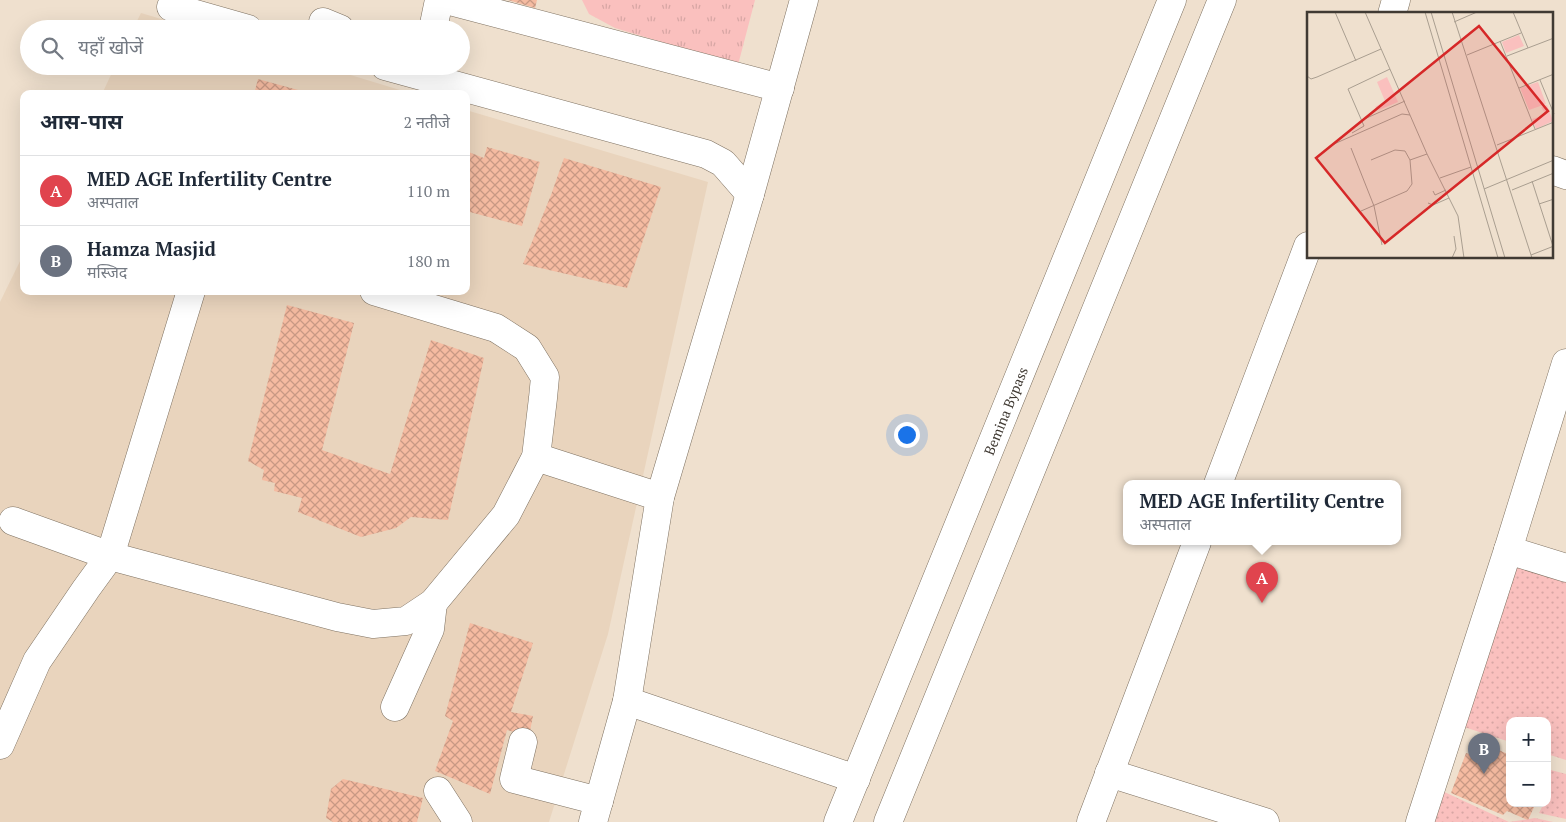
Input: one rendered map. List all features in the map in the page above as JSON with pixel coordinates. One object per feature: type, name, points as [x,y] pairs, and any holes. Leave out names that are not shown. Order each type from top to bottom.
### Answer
[{"type":"main road","points":[[435,20],[439,0]]},
{"type":"main road","points":[[446,0],[780,88]]},
{"type":"main road","points":[[523,742],[514,778],[596,811],[627,701],[660,497],[750,194],[804,0]]},
{"type":"main road","name":"Bemina Bypass","points":[[838,822],[1172,0]]},
{"type":"main road","points":[[888,822],[1222,0]]},
{"type":"main road","points":[[170,7],[216,20]]},
{"type":"main road","points":[[418,75],[706,154],[723,163],[750,194]]},
{"type":"main road","points":[[1554,171],[1566,175]]},
{"type":"main road","points":[[1220,480],[1307,249]]},
{"type":"main road","points":[[0,745],[37,661],[110,556],[190,295]]},
{"type":"main road","points":[[13,521],[110,556],[338,617],[372,624],[406,621],[433,603],[506,515],[536,457],[545,377],[527,348],[496,328],[387,295]]},
{"type":"main road","points":[[1420,822],[1566,363]]},
{"type":"main road","points":[[536,457],[660,497]]},
{"type":"main road","points":[[1091,822],[1196,545]]},
{"type":"main road","points":[[1508,550],[1566,568]]},
{"type":"main road","points":[[395,707],[430,629],[433,603]]},
{"type":"main road","points":[[627,701],[856,780]]},
{"type":"main road","points":[[1109,773],[1265,822]]},
{"type":"main road","points":[[438,791],[458,822]]},
{"type":"shaded area","points":[[141,13],[165,20],[138,20]]},
{"type":"shaded area","points":[[111,75],[351,75],[400,90],[104,90]]},
{"type":"shaded area","points":[[470,111],[708,182],[608,634],[549,822],[0,822],[0,302],[20,261],[20,295],[470,295]]},
{"type":"green space","points":[[582,0],[755,0],[738,65],[615,28],[589,14]]},
{"type":"green space","points":[[1512,559],[1566,577],[1566,760],[1551,755],[1551,717],[1506,717],[1506,741],[1461,726]]},
{"type":"green space","points":[[1551,770],[1566,774],[1566,819],[1539,813],[1542,807],[1551,807]]},
{"type":"green space","points":[[1438,789],[1509,822],[1424,822]]},
{"type":"green space","points":[[1535,818],[1553,822],[1509,822]]},
{"type":"building","points":[[508,0],[537,0],[535,8]]},
{"type":"building","points":[[258,79],[298,90],[255,90]]},
{"type":"building","points":[[487,147],[540,162],[522,226],[470,212],[470,153],[484,158]]},
{"type":"building","points":[[564,158],[661,187],[627,288],[523,264]]},
{"type":"building","points":[[287,305],[354,323],[322,450],[390,474],[431,340],[484,358],[448,520],[411,517],[396,528],[361,537],[298,512],[302,498],[274,491],[275,483],[262,480],[264,470],[248,461]]},
{"type":"building","points":[[470,623],[533,643],[511,712],[533,716],[529,736],[507,730],[490,794],[435,771],[453,721],[445,716]]},
{"type":"building","points":[[1478,741],[1506,753],[1506,807],[1534,807],[1528,820],[1507,811],[1503,815],[1451,793],[1466,753],[1472,755]]},
{"type":"building","points":[[343,779],[423,798],[417,822],[333,822],[326,818],[331,789]]},
{"type":"place","name":"MED AGE Infertility Centre","points":[[1262,603]]},
{"type":"place","name":"Hamza Masjid","points":[[1484,774]]}]
